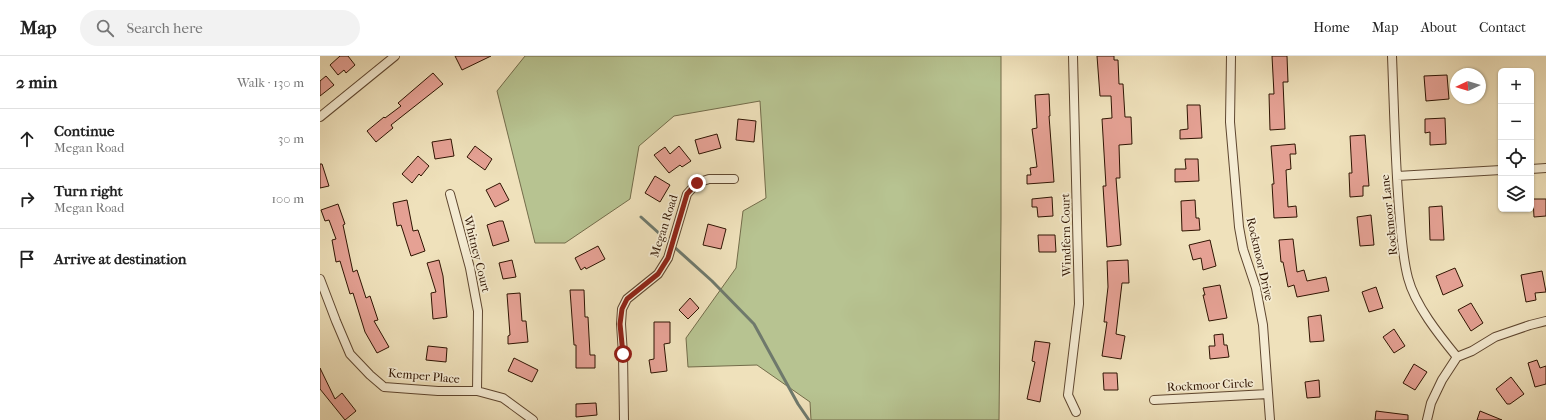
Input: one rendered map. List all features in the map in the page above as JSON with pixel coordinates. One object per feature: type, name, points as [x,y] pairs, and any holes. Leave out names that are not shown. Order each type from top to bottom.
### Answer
[{"type":"street","points":[[320,117],[395,56]]},
{"type":"street","name":"Windfern Court","points":[[1073,56],[1079,304],[1068,395],[1076,412]]},
{"type":"street","name":"Rockmoor Drive","points":[[1231,56],[1230,122],[1239,227],[1243,249],[1258,296],[1263,326],[1270,420]]},
{"type":"street","name":"Rockmoor Lane","points":[[1392,56],[1396,176],[1401,230],[1408,278],[1418,301],[1442,338],[1457,357]]},
{"type":"street","points":[[1534,169],[1546,168]]},
{"type":"street","points":[[1396,176],[1498,170]]},
{"type":"street","name":"Megan Road","points":[[624,420],[623,354],[620,324],[624,304],[627,299],[658,274],[668,258],[687,194],[697,183],[709,179],[734,179]]},
{"type":"street","name":"Whitney Court","points":[[450,194],[470,268],[478,311],[477,392]]},
{"type":"street","name":"Kemper Place","points":[[320,279],[350,354],[370,376],[384,387],[477,392],[504,398],[533,420]]},
{"type":"street","points":[[1427,420],[1431,403],[1442,380],[1457,357],[1472,352],[1495,337],[1530,325],[1546,322]]},
{"type":"street","name":"Rockmoor Circle","points":[[1154,400],[1268,394]]},
{"type":"green space","points":[[525,56],[1001,56],[999,420],[811,420],[810,402],[757,365],[688,367],[686,338],[736,268],[743,211],[766,198],[760,101],[674,116],[639,146],[630,199],[565,243],[535,243],[497,91]]},
{"type":"building","points":[[340,56],[348,56],[355,65],[346,73],[344,70],[338,75],[330,65]]},
{"type":"building","points":[[455,56],[491,56],[462,70]]},
{"type":"building","points":[[1097,56],[1114,56],[1114,60],[1118,60],[1119,84],[1123,84],[1125,117],[1131,117],[1132,144],[1119,145],[1120,178],[1116,178],[1121,245],[1107,247],[1103,186],[1106,186],[1102,119],[1112,118],[1111,96],[1100,96]]},
{"type":"building","points":[[1272,56],[1287,56],[1288,82],[1283,82],[1285,129],[1270,130],[1269,94],[1274,94]]},
{"type":"building","points":[[433,73],[443,84],[391,125],[393,128],[376,142],[367,131],[384,117],[385,118],[401,106],[398,103]]},
{"type":"building","points":[[1447,75],[1449,99],[1426,101],[1424,76]]},
{"type":"building","points":[[326,76],[334,85],[320,96],[320,81]]},
{"type":"building","points":[[1049,94],[1049,116],[1054,182],[1027,184],[1027,175],[1031,175],[1030,168],[1037,167],[1032,129],[1037,128],[1035,95]]},
{"type":"building","points":[[1187,105],[1200,105],[1202,138],[1180,139],[1180,130],[1188,129]]},
{"type":"building","points":[[1445,118],[1446,144],[1430,145],[1430,132],[1425,133],[1425,119]]},
{"type":"building","points":[[738,119],[756,121],[754,142],[736,140]]},
{"type":"building","points":[[717,134],[721,148],[699,154],[695,140]]},
{"type":"building","points":[[1365,135],[1369,186],[1363,186],[1363,196],[1350,197],[1349,173],[1352,173],[1350,136]]},
{"type":"building","points":[[451,139],[454,156],[435,159],[432,142]]},
{"type":"building","points":[[1295,144],[1296,154],[1290,154],[1291,169],[1286,170],[1288,207],[1296,206],[1297,217],[1274,218],[1272,184],[1274,184],[1271,146]]},
{"type":"building","points":[[475,146],[492,159],[485,170],[467,157]]},
{"type":"building","points":[[679,146],[691,161],[682,167],[680,165],[669,173],[654,155],[665,147],[670,154]]},
{"type":"building","points":[[418,156],[429,166],[421,176],[419,174],[412,183],[402,174]]},
{"type":"building","points":[[1185,159],[1198,159],[1199,181],[1175,182],[1175,169],[1186,169]]},
{"type":"building","points":[[320,164],[322,164],[329,186],[320,188]]},
{"type":"building","points":[[655,176],[670,185],[660,202],[645,193]]},
{"type":"building","points":[[500,183],[509,200],[495,207],[486,190]]},
{"type":"building","points":[[1052,197],[1053,216],[1038,217],[1037,207],[1032,207],[1032,199]]},
{"type":"building","points":[[1534,199],[1546,199],[1546,216],[1534,217]]},
{"type":"building","points":[[407,200],[413,231],[418,230],[425,251],[411,256],[401,225],[397,226],[393,203]]},
{"type":"building","points":[[1195,200],[1196,218],[1199,218],[1200,230],[1182,231],[1181,201]]},
{"type":"building","points":[[338,204],[345,224],[343,225],[353,272],[357,270],[366,298],[370,296],[378,320],[374,321],[389,347],[377,353],[365,332],[353,293],[350,294],[340,261],[336,262],[332,240],[336,239],[329,220],[325,221],[321,210]]},
{"type":"building","points":[[1442,206],[1444,240],[1430,240],[1429,207]]},
{"type":"building","points":[[1371,215],[1374,245],[1360,246],[1357,217]]},
{"type":"building","points":[[503,221],[509,241],[493,246],[487,225]]},
{"type":"building","points":[[708,224],[726,229],[721,249],[703,245]]},
{"type":"building","points":[[1038,235],[1055,235],[1056,252],[1039,252]]},
{"type":"building","points":[[1293,239],[1297,272],[1304,270],[1307,281],[1326,277],[1329,291],[1297,297],[1294,285],[1288,287],[1283,262],[1281,262],[1279,240]]},
{"type":"building","points":[[1210,240],[1216,266],[1203,270],[1201,258],[1193,260],[1189,245]]},
{"type":"building","points":[[598,246],[605,259],[581,270],[575,258]]},
{"type":"building","points":[[439,260],[443,276],[447,317],[433,319],[431,293],[436,292],[427,263]]},
{"type":"building","points":[[512,260],[516,277],[503,279],[499,263]]},
{"type":"building","points":[[1128,260],[1129,283],[1122,283],[1116,334],[1125,336],[1121,359],[1102,356],[1107,322],[1104,322],[1108,287],[1107,261]]},
{"type":"building","points":[[1455,268],[1463,286],[1443,295],[1436,276]]},
{"type":"building","points":[[1542,271],[1546,292],[1535,293],[1536,300],[1526,302],[1521,275]]},
{"type":"building","points":[[1220,285],[1227,318],[1209,321],[1203,295],[1205,295],[1203,288]]},
{"type":"building","points":[[1376,287],[1383,308],[1369,312],[1362,292]]},
{"type":"building","points":[[570,290],[584,290],[585,317],[588,317],[590,355],[595,355],[595,368],[576,368],[576,345],[574,345]]},
{"type":"building","points":[[520,293],[522,321],[526,321],[528,342],[508,344],[508,336],[510,335],[507,294]]},
{"type":"building","points":[[690,298],[699,308],[688,319],[679,310]]},
{"type":"building","points":[[1471,303],[1483,323],[1471,331],[1458,310]]},
{"type":"building","points":[[1321,315],[1324,341],[1310,342],[1308,317]]},
{"type":"building","points":[[654,322],[670,322],[670,343],[664,344],[667,371],[651,373],[649,360],[654,359]]},
{"type":"building","points":[[1394,329],[1405,346],[1394,353],[1383,337]]},
{"type":"building","points":[[1223,334],[1224,345],[1227,345],[1229,357],[1210,359],[1209,346],[1215,346],[1214,335]]},
{"type":"building","points":[[1035,341],[1050,343],[1040,402],[1027,399],[1035,362],[1032,361]]},
{"type":"building","points":[[428,346],[447,348],[446,362],[426,360]]},
{"type":"building","points":[[514,358],[538,370],[532,382],[508,371]]},
{"type":"building","points":[[1537,360],[1540,368],[1546,366],[1546,384],[1535,387],[1528,363]]},
{"type":"building","points":[[1414,364],[1427,372],[1415,390],[1403,383]]},
{"type":"building","points":[[320,368],[335,399],[342,393],[356,411],[345,420],[320,389]]},
{"type":"building","points":[[1103,373],[1117,373],[1118,390],[1104,390]]},
{"type":"building","points":[[1511,377],[1524,394],[1510,404],[1507,404],[1496,389]]},
{"type":"building","points":[[1319,380],[1320,397],[1307,398],[1305,382]]},
{"type":"building","points":[[596,403],[597,415],[576,417],[576,404]]},
{"type":"building","points":[[1376,411],[1408,415],[1408,420],[1375,420]]},
{"type":"building","points":[[1480,411],[1502,420],[1477,420]]},
{"type":"waterway","points":[[641,217],[712,281],[754,324],[798,404],[809,420]]},
{"type":"route","points":[[623,354],[620,324],[622,309],[627,299],[658,274],[668,258],[687,194],[697,183]]}]
